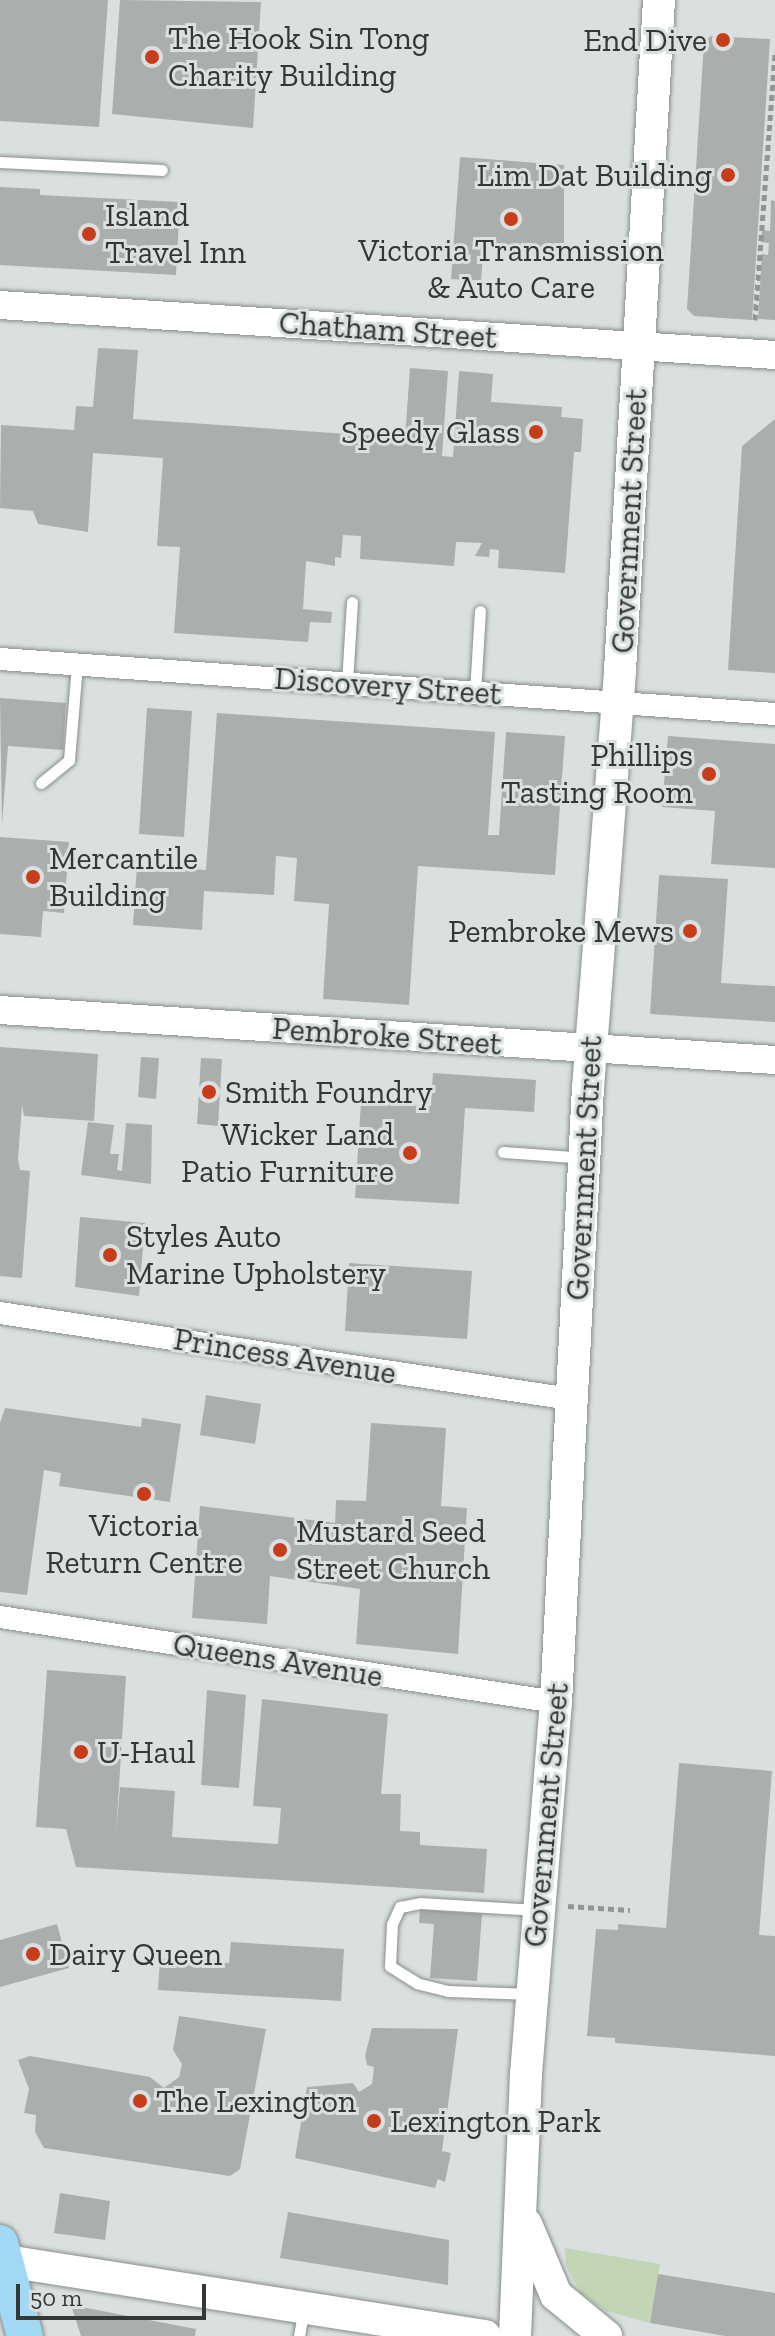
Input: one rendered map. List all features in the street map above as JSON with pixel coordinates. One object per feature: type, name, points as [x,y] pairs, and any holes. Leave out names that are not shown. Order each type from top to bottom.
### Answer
[{"type":"main road","name":"Government Street","points":[[515,2336],[532,1994],[556,1702],[584,1158],[618,702],[659,0]]},
{"type":"main road","points":[[521,2210],[556,2295],[606,2336]]},
{"type":"main road","points":[[25,2336],[2,2255],[302,2321],[485,2336]]},
{"type":"street","name":"Chatham Street","points":[[0,305],[775,355]]},
{"type":"street","name":"Discovery Street","points":[[0,659],[775,714]]},
{"type":"street","name":"Pembroke Street","points":[[0,1010],[775,1060]]},
{"type":"street","name":"Princess Avenue","points":[[0,1313],[571,1399]]},
{"type":"street","name":"Queens Avenue","points":[[0,1617],[556,1702]]},
{"type":"lane","points":[[0,162],[162,170]]},
{"type":"lane","points":[[347,683],[352,602]]},
{"type":"lane","points":[[475,692],[480,611]]},
{"type":"lane","points":[[41,783],[69,760],[77,664]]},
{"type":"lane","points":[[503,1152],[584,1158]]},
{"type":"lane","points":[[532,1994],[448,1991],[417,1983],[390,1966],[392,1924],[400,1907],[408,1904],[538,1910]]},
{"type":"path","points":[[755,320],[775,52]]},
{"type":"path","points":[[587,1907],[630,1910]]},
{"type":"green space","points":[[565,2248],[660,2264],[650,2323],[606,2311],[581,2294],[566,2266]]},
{"type":"building","points":[[0,0],[108,0],[99,127],[0,121]]},
{"type":"building","points":[[120,0],[261,2],[253,128],[112,114]]},
{"type":"building","name":"Lim Dat Building","points":[[711,36],[770,39],[752,320],[694,316],[687,309],[704,42]]},
{"type":"building","name":"Victoria Transmission & Auto Care","points":[[460,157],[564,165],[564,254],[548,253],[549,248],[484,243],[481,281],[451,279]]},
{"type":"building","name":"Island Travel Inn","points":[[0,187],[40,189],[40,195],[180,202],[176,275],[0,265]]},
{"type":"building","points":[[771,200],[775,201],[775,320],[758,319],[762,254],[768,255],[769,243],[761,242],[762,230],[770,231]]},
{"type":"building","points":[[98,348],[138,350],[133,419],[405,438],[410,368],[448,371],[442,456],[453,457],[459,371],[493,374],[491,402],[562,407],[561,417],[583,419],[581,452],[574,452],[565,573],[498,568],[499,550],[490,549],[489,557],[475,556],[482,543],[456,542],[454,566],[360,559],[361,536],[343,535],[341,558],[335,557],[335,566],[306,561],[303,609],[332,612],[331,623],[310,622],[308,642],[174,633],[180,547],[157,546],[163,458],[93,453],[88,532],[38,524],[33,511],[0,508],[1,425],[74,430],[76,406],[93,407]]},
{"type":"building","points":[[775,419],[775,673],[728,670],[742,446]]},
{"type":"building","points":[[0,698],[66,703],[63,750],[8,746],[2,825]]},
{"type":"building","points":[[147,708],[192,711],[184,837],[139,834]]},
{"type":"building","points":[[217,713],[495,732],[488,835],[499,835],[506,732],[565,736],[555,875],[418,866],[409,1005],[323,999],[329,904],[294,901],[297,858],[276,856],[274,895],[204,891],[202,930],[133,925],[137,865],[206,870]]},
{"type":"building","points":[[668,736],[775,744],[775,868],[711,864],[715,811],[662,807]]},
{"type":"building","name":"Mercantile Building","points":[[0,837],[69,842],[64,913],[43,911],[41,937],[0,934]]},
{"type":"building","name":"Pembroke Mews","points":[[659,875],[728,879],[721,983],[775,986],[775,1022],[650,1014]]},
{"type":"building","points":[[0,1047],[98,1054],[94,1121],[24,1116],[22,1105],[18,1159],[20,1170],[30,1171],[22,1278],[0,1276]]},
{"type":"building","points":[[141,1057],[159,1058],[156,1099],[138,1097]]},
{"type":"building","name":"Smith Foundry","points":[[201,1058],[222,1059],[218,1126],[197,1124]]},
{"type":"building","name":"Wicker Land Patio Furniture","points":[[433,1073],[536,1080],[534,1112],[465,1108],[459,1204],[355,1198],[361,1102],[431,1106]]},
{"type":"building","points":[[88,1122],[114,1125],[110,1154],[119,1154],[117,1170],[122,1171],[126,1123],[152,1125],[151,1184],[81,1175]]},
{"type":"building","name":"Styles Auto Marine Upholstery","points":[[80,1217],[145,1223],[139,1296],[75,1287]]},
{"type":"building","points":[[349,1263],[472,1271],[467,1339],[345,1331]]},
{"type":"building","points":[[206,1395],[261,1404],[255,1444],[200,1435]]},
{"type":"building","name":"Victoria Return Centre","points":[[5,1408],[141,1427],[142,1418],[181,1424],[170,1502],[59,1486],[61,1473],[44,1470],[27,1595],[0,1592],[0,1423]]},
{"type":"building","points":[[371,1423],[446,1428],[441,1506],[467,1508],[458,1654],[356,1644],[360,1589],[270,1576],[267,1624],[192,1618],[200,1506],[335,1523],[336,1500],[366,1501]]},
{"type":"building","points":[[47,1670],[126,1676],[116,1834],[120,1787],[175,1791],[172,1837],[278,1844],[281,1808],[253,1806],[262,1699],[388,1714],[381,1794],[401,1794],[400,1831],[420,1832],[420,1845],[487,1849],[484,1893],[76,1867],[66,1829],[36,1827]]},
{"type":"building","points":[[207,1690],[246,1695],[239,1788],[201,1785]]},
{"type":"building","points":[[679,1763],[772,1771],[759,1935],[775,1936],[775,2056],[615,2043],[615,2038],[587,2036],[596,1929],[618,1930],[618,1924],[666,1928]]},
{"type":"building","points":[[420,1910],[482,1914],[477,1981],[430,1978],[434,1924],[419,1923]]},
{"type":"building","name":"Dairy Queen","points":[[57,1924],[69,1968],[0,1987],[0,1940]]},
{"type":"building","points":[[231,1942],[344,1949],[341,2001],[158,1990],[160,1959],[229,1963]]},
{"type":"building","name":"The Lexington","points":[[179,2016],[266,2029],[240,2169],[230,2176],[44,2148],[35,2132],[36,2115],[24,2113],[29,2089],[18,2060],[30,2056],[150,2077],[164,2088],[179,2077],[182,2064],[173,2050]]},
{"type":"building","name":"Lexington Park","points":[[372,2028],[458,2029],[442,2151],[451,2153],[445,2182],[438,2179],[435,2188],[295,2158],[307,2087],[353,2083],[359,2092],[372,2084],[374,2067],[367,2065],[365,2056]]},
{"type":"building","points":[[60,2193],[110,2201],[105,2240],[54,2233]]},
{"type":"building","points":[[288,2212],[449,2240],[448,2285],[280,2258]]},
{"type":"building","points":[[658,2274],[775,2293],[775,2336],[725,2336],[650,2323]]},
{"type":"building","points":[[71,2305],[196,2329],[195,2336],[81,2336]]},
{"type":"place","name":"End Dive","points":[[723,40]]},
{"type":"place","name":"The Hook Sin Tong Charity Building","points":[[152,57]]},
{"type":"place","name":"Lim Dat Building","points":[[728,175]]},
{"type":"place","name":"Victoria Transmission & Auto Care","points":[[511,219]]},
{"type":"place","name":"Island Travel Inn","points":[[89,234]]},
{"type":"place","name":"Speedy Glass","points":[[536,432]]},
{"type":"place","name":"Phillips Tasting Room","points":[[709,774]]},
{"type":"place","name":"Mercantile Building","points":[[33,877]]},
{"type":"place","name":"Pembroke Mews","points":[[690,931]]},
{"type":"place","name":"Smith Foundry","points":[[209,1092]]},
{"type":"place","name":"Wicker Land Patio Furniture","points":[[410,1153]]},
{"type":"place","name":"Styles Auto Marine Upholstery","points":[[110,1255]]},
{"type":"place","name":"Victoria Return Centre","points":[[144,1494]]},
{"type":"place","name":"Mustard Seed Street Church","points":[[280,1550]]},
{"type":"place","name":"U-Haul","points":[[81,1752]]},
{"type":"place","name":"Dairy Queen","points":[[33,1954]]},
{"type":"place","name":"The Lexington","points":[[140,2101]]},
{"type":"place","name":"Lexington Park","points":[[374,2121]]}]
